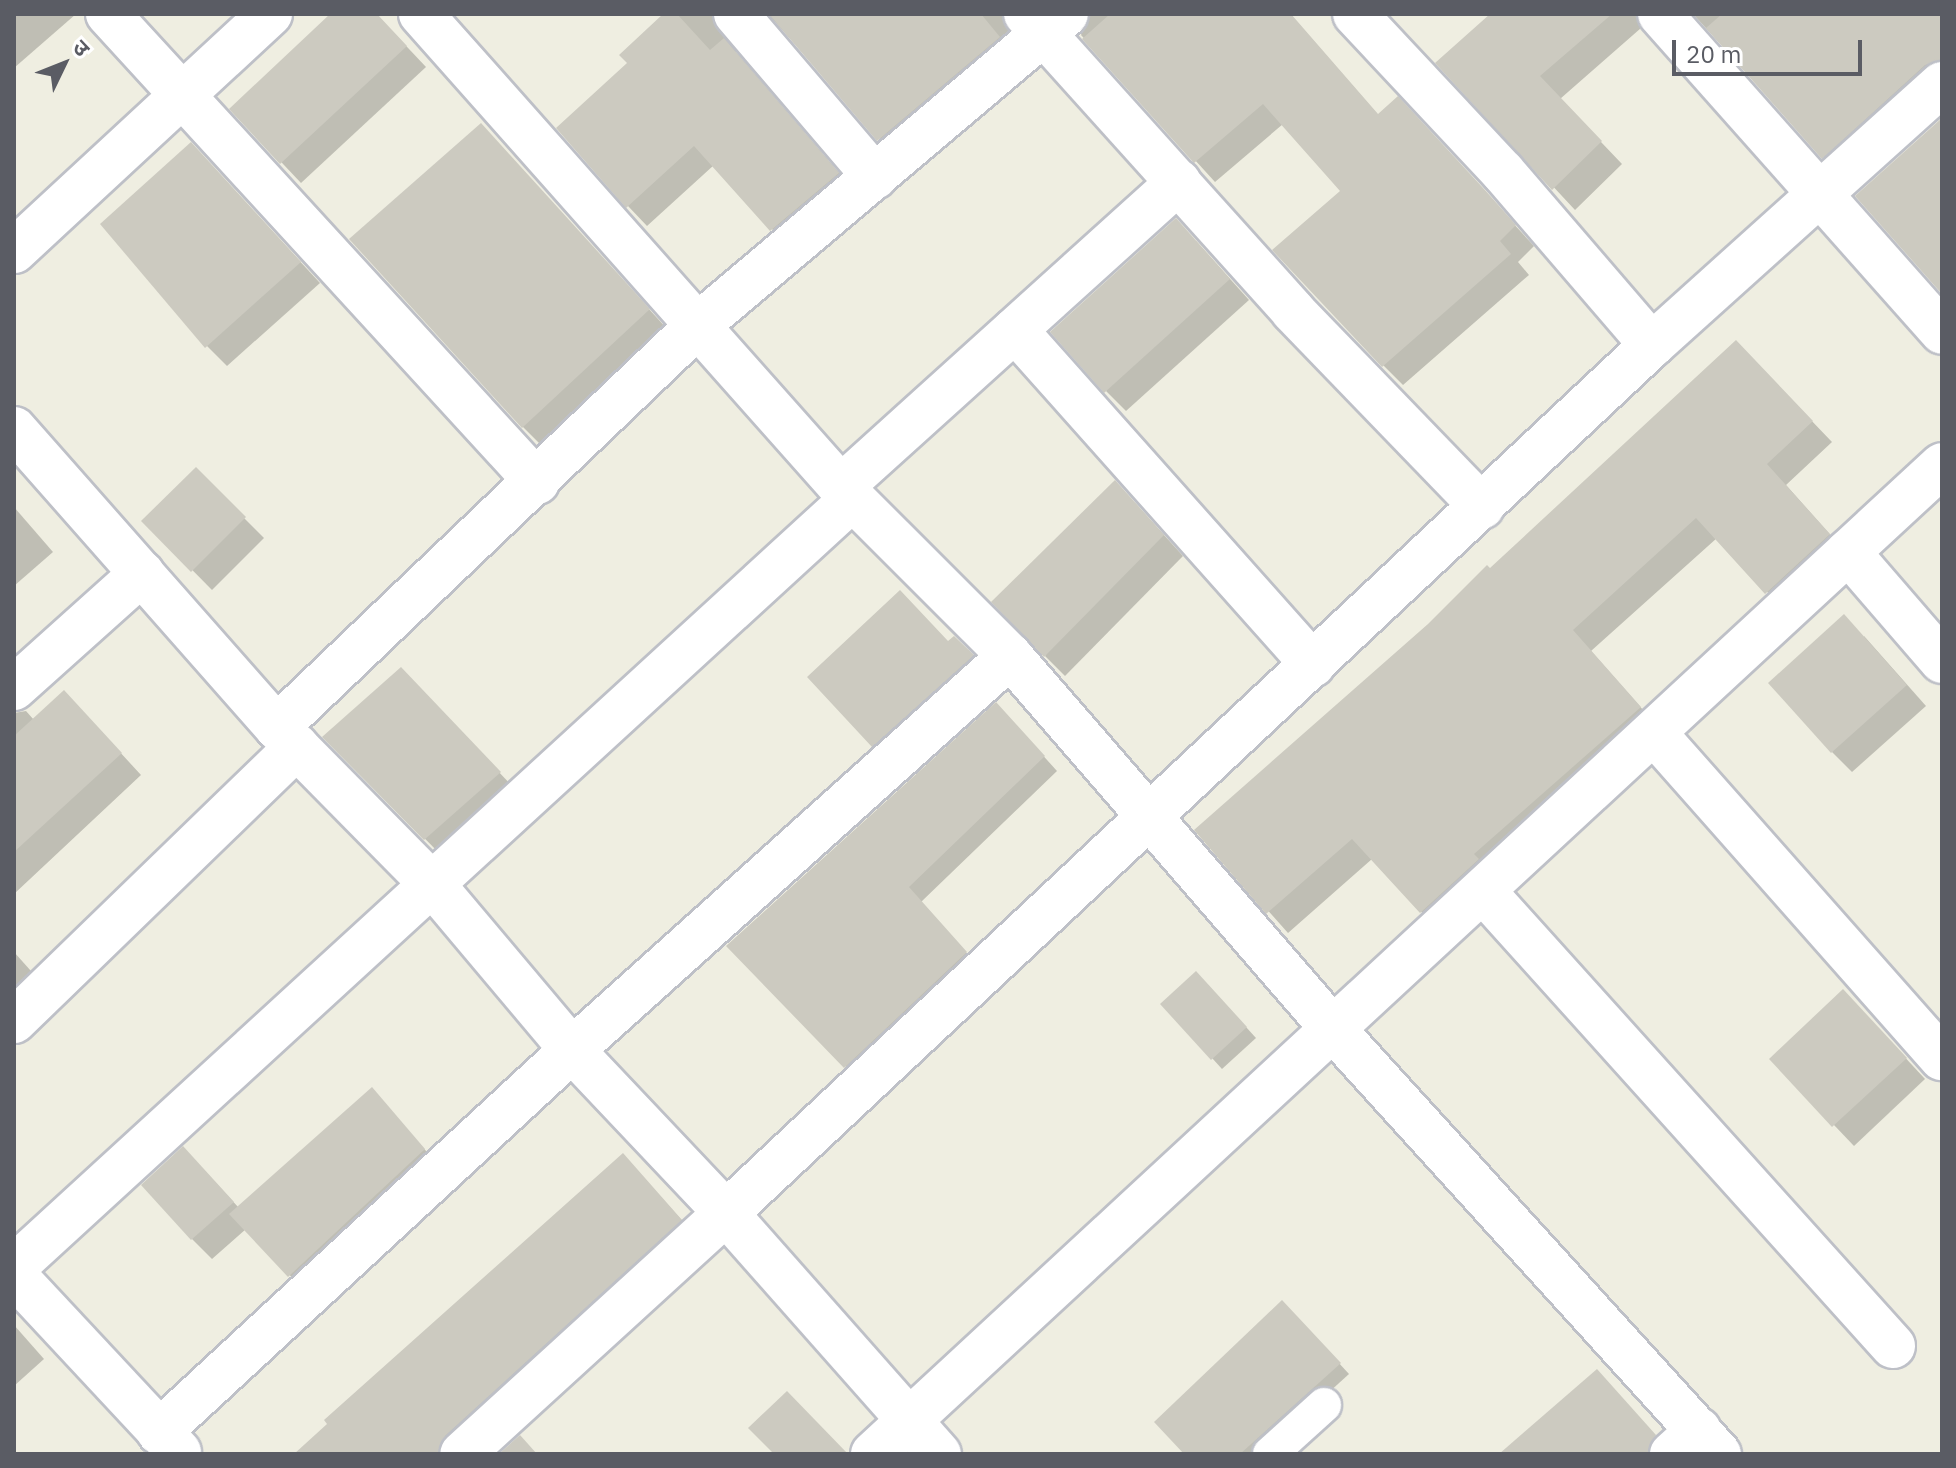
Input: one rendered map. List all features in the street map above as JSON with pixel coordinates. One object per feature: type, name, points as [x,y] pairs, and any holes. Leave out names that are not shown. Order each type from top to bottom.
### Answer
[{"type":"street","points":[[108,14],[537,482]]},
{"type":"street","points":[[16,244],[270,14]]},
{"type":"street","points":[[421,14],[847,493],[1010,656],[1697,1446]]},
{"type":"street","points":[[736,14],[875,177]]},
{"type":"street","points":[[1355,14],[1503,172],[1652,345]]},
{"type":"street","points":[[1660,14],[1942,332]]},
{"type":"street","points":[[14,1021],[537,482],[697,326],[875,177],[1045,21],[1178,182],[1482,507]]},
{"type":"street","points":[[462,1454],[1152,817],[1652,345],[1823,195],[1942,84]]},
{"type":"street","points":[[14,1267],[434,886],[1015,330],[1178,182]]},
{"type":"street","points":[[1015,330],[1313,665]]},
{"type":"street","points":[[14,429],[287,737],[434,886],[572,1050],[726,1213],[939,1454]]},
{"type":"street","points":[[873,1454],[1655,734],[1942,465]]},
{"type":"street","points":[[1848,552],[1942,661]]},
{"type":"street","points":[[14,688],[142,573]]},
{"type":"street","points":[[14,1275],[170,1443],[572,1050],[1010,656]]},
{"type":"street","points":[[1655,734],[1942,1058]]},
{"type":"street","points":[[1484,892],[1893,1346]]},
{"type":"lane","points":[[1270,1454],[1324,1405]]},
{"type":"building","points":[[330,14],[377,14],[407,46],[280,164],[229,109]]},
{"type":"building","points":[[663,14],[677,14],[710,50],[724,38],[839,173],[770,231],[694,146],[626,208],[556,128],[627,63],[619,55]]},
{"type":"building","points":[[769,14],[981,14],[1000,37],[877,141]]},
{"type":"building","points":[[1110,14],[1291,14],[1378,114],[1398,96],[1484,189],[1516,225],[1500,241],[1511,254],[1382,367],[1272,250],[1340,191],[1263,104],[1194,163],[1082,39]]},
{"type":"building","points":[[1490,14],[1612,14],[1540,76],[1602,141],[1552,190],[1435,63]]},
{"type":"building","points":[[1722,14],[1942,14],[1942,60],[1925,65],[1822,159],[1706,28]]},
{"type":"building","points":[[1942,118],[1942,294],[1855,196]]},
{"type":"building","points":[[481,123],[650,309],[522,428],[349,239]]},
{"type":"building","points":[[191,142],[301,262],[205,348],[100,224]]},
{"type":"building","points":[[1176,218],[1230,279],[1104,393],[1050,332]]},
{"type":"building","points":[[1736,340],[1813,421],[1767,464],[1830,534],[1765,594],[1696,518],[1573,630],[1641,707],[1474,854],[1479,859],[1420,913],[1352,839],[1266,914],[1194,830],[1428,624],[1487,565],[1490,568]]},
{"type":"building","points":[[196,467],[246,517],[191,572],[141,521]]},
{"type":"building","points":[[1115,480],[1164,535],[1044,657],[991,602]]},
{"type":"building","points":[[900,590],[948,641],[954,636],[974,655],[872,747],[807,677]]},
{"type":"building","points":[[1844,614],[1907,685],[1831,753],[1768,683]]},
{"type":"building","points":[[401,667],[501,772],[424,840],[322,737]]},
{"type":"building","points":[[64,690],[122,753],[14,852],[14,736]]},
{"type":"building","points":[[996,702],[1045,756],[909,887],[967,952],[844,1068],[726,946]]},
{"type":"building","points":[[1196,971],[1247,1027],[1211,1060],[1160,1004]]},
{"type":"building","points":[[1843,989],[1907,1058],[1832,1127],[1769,1059]]},
{"type":"building","points":[[372,1087],[425,1149],[288,1277],[229,1214]]},
{"type":"building","points":[[183,1146],[234,1202],[191,1240],[141,1185]]},
{"type":"building","points":[[623,1153],[682,1220],[445,1436],[438,1454],[294,1454],[327,1424],[324,1420]]},
{"type":"building","points":[[1282,1300],[1341,1363],[1240,1454],[1184,1454],[1154,1422]]},
{"type":"building","points":[[1597,1369],[1656,1435],[1648,1454],[1499,1454]]},
{"type":"building","points":[[787,1391],[848,1454],[774,1454],[748,1428]]},
{"type":"building","points":[[520,1435],[537,1454],[499,1454]]}]
